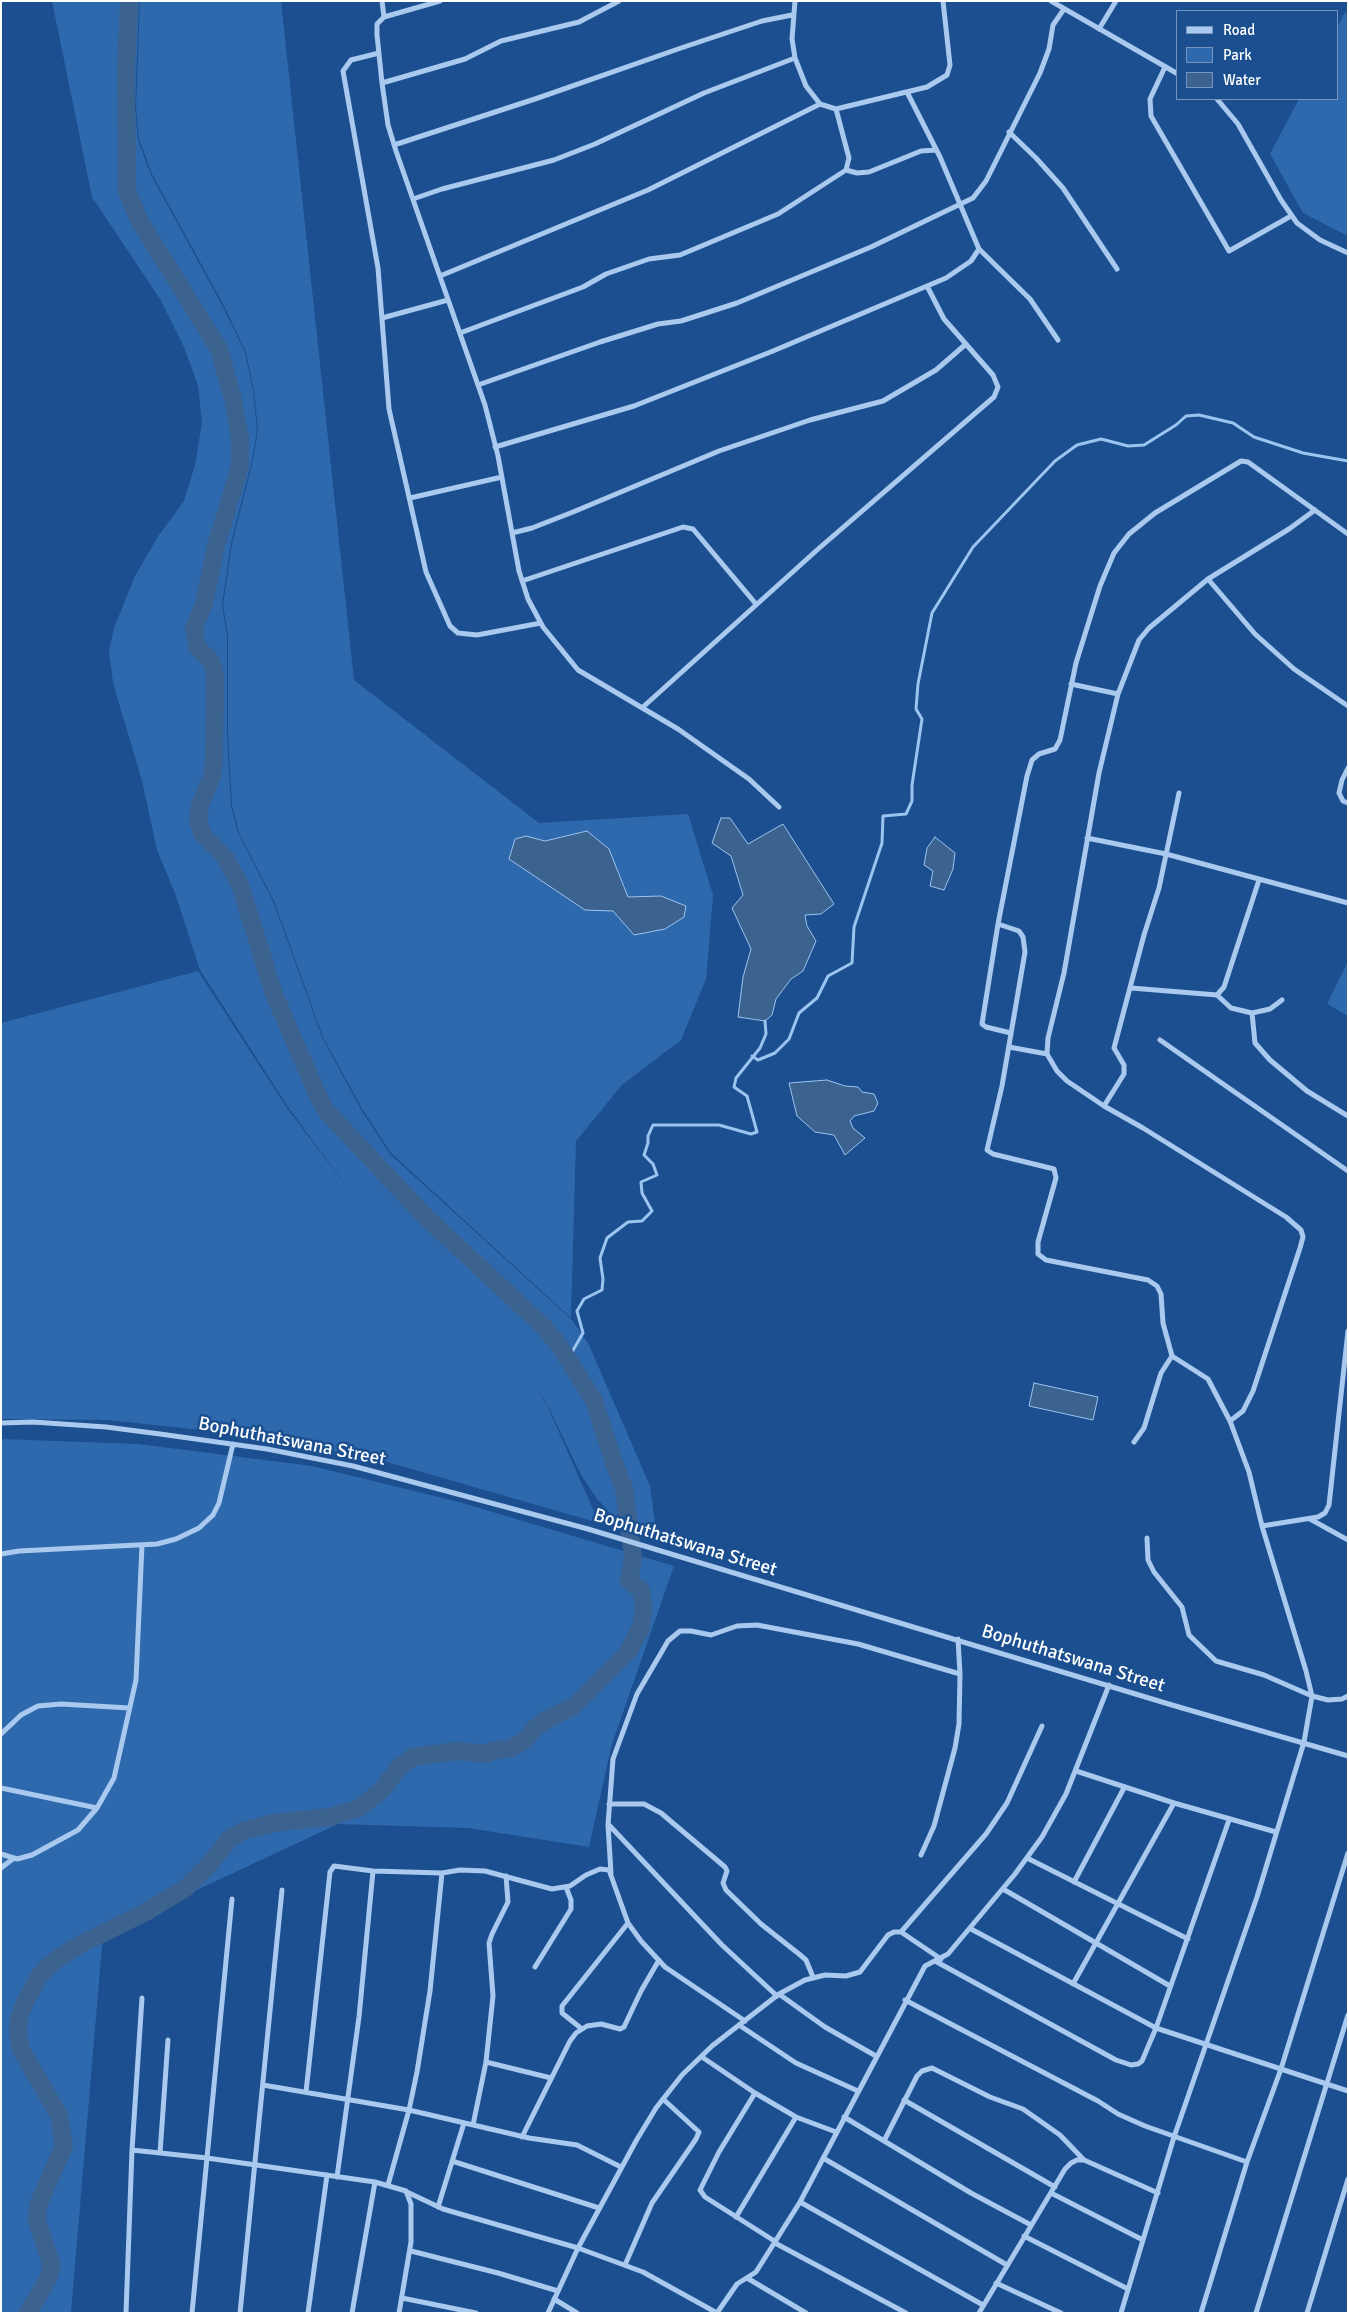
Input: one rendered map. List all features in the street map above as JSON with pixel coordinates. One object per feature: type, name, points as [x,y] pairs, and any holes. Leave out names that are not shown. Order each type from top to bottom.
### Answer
[{"type":"street","points":[[382,1],[384,17]]},
{"type":"street","points":[[440,1],[384,17],[378,24],[379,54],[388,125],[478,385],[496,447],[522,581],[528,599],[541,623],[565,656],[578,670],[606,688],[643,707],[749,779],[780,806]]},
{"type":"street","points":[[382,83],[465,59],[500,41],[578,22],[619,1]]},
{"type":"street","points":[[795,1],[792,14],[792,39],[795,58],[806,86],[820,104],[836,109],[927,87],[947,75],[950,65],[944,1]]},
{"type":"street","points":[[1051,1],[1176,73]]},
{"type":"street","points":[[1099,29],[1116,1]]},
{"type":"street","points":[[478,385],[617,336],[658,324],[681,321],[737,303],[871,247],[973,198],[986,181],[1040,73],[1049,49],[1052,25],[1064,9]]},
{"type":"street","points":[[394,144],[538,98],[681,48],[792,14]]},
{"type":"street","points":[[379,54],[351,60],[343,71],[378,268],[389,409],[426,572],[450,626],[458,633],[477,635],[541,623]]},
{"type":"street","points":[[413,199],[442,189],[554,160],[595,144],[704,93],[795,58]]},
{"type":"street","points":[[1165,67],[1150,99],[1151,116],[1230,251],[1291,216]]},
{"type":"street","points":[[907,92],[936,150],[958,205],[979,249],[1030,299],[1058,340]]},
{"type":"street","points":[[1218,100],[1238,124],[1291,216],[1305,230],[1348,253]]},
{"type":"street","points":[[440,276],[648,190],[820,104]]},
{"type":"street","points":[[460,333],[583,287],[606,274],[649,259],[680,254],[778,214],[846,170],[849,158],[836,109]]},
{"type":"street","points":[[1009,132],[1063,188],[1117,269]]},
{"type":"street","points":[[846,170],[857,174],[869,172],[921,151],[936,150]]},
{"type":"street","points":[[496,447],[634,406],[773,351],[946,278],[971,261],[979,249]]},
{"type":"street","points":[[643,707],[756,604],[994,397],[998,387],[992,375],[944,319],[927,286]]},
{"type":"street","points":[[382,318],[448,300]]},
{"type":"street","points":[[512,533],[557,519],[719,450],[810,420],[883,402],[936,370],[966,344]]},
{"type":"street","points":[[1011,1033],[986,1027],[982,1024],[998,924],[1032,760],[1039,754],[1055,749],[1060,740],[1076,663],[1100,586],[1114,553],[1129,534],[1155,513],[1241,461],[1248,462],[1348,534]]},
{"type":"street","points":[[410,498],[502,477]]},
{"type":"street","points":[[1230,1420],[1244,1410],[1252,1391],[1300,1248],[1303,1237],[1301,1230],[1286,1218],[1066,1081],[1047,1054],[1048,1038],[1064,973],[1099,773],[1118,694],[1139,640],[1149,628],[1208,579],[1289,529],[1315,510]]},
{"type":"street","points":[[522,581],[683,527],[693,529],[756,604]]},
{"type":"street","points":[[1208,579],[1255,634],[1294,669],[1348,706]]},
{"type":"street","points":[[1071,684],[1118,694]]},
{"type":"street","points":[[1348,768],[1342,780],[1340,792],[1343,801],[1348,803]]},
{"type":"street","points":[[1104,1106],[1124,1074],[1124,1065],[1114,1048],[1144,935],[1159,888],[1179,793]]},
{"type":"street","points":[[1087,838],[1166,854],[1348,904]]},
{"type":"street","points":[[1217,995],[1224,987],[1259,880]]},
{"type":"street","points":[[998,924],[1014,928],[1024,937],[1025,952],[1002,1086],[987,1150],[993,1154],[1054,1169],[1056,1178],[1038,1242],[1038,1254],[1046,1260],[1148,1280],[1157,1286],[1161,1294],[1163,1323],[1172,1356],[1208,1379],[1230,1420],[1249,1472],[1262,1526],[1312,1696],[1304,1742],[1257,1897],[1174,2137],[1121,2313]]},
{"type":"street","points":[[1131,988],[1217,995],[1230,1008],[1252,1012],[1270,1009],[1282,1000]]},
{"type":"street","points":[[1252,1012],[1255,1043],[1270,1060],[1307,1091],[1348,1116]]},
{"type":"street","points":[[1160,1040],[1348,1170]]},
{"type":"street","points":[[1009,1047],[1047,1054]]},
{"type":"street","points":[[1262,1526],[1310,1519],[1325,1513],[1329,1505],[1348,1331]]},
{"type":"street","points":[[1134,1442],[1144,1428],[1161,1373],[1172,1356]]},
{"type":"street","name":"Bophuthatswana Street","points":[[1,1423],[33,1422],[106,1427],[233,1444],[353,1466],[588,1529],[1348,1756]]},
{"type":"street","points":[[1,1554],[19,1551],[142,1545],[176,1539],[199,1528],[213,1516],[219,1503],[233,1444]]},
{"type":"street","points":[[1310,1519],[1348,1540]]},
{"type":"street","points":[[1147,1538],[1148,1560],[1154,1572],[1182,1607],[1189,1635],[1216,1661],[1264,1675],[1312,1696],[1328,1700],[1342,1699],[1348,1696]]},
{"type":"street","points":[[1,1854],[14,1858],[32,1855],[78,1830],[97,1808],[114,1778],[136,1680],[140,1634],[142,1545]]},
{"type":"street","points":[[745,2021],[665,1968],[637,1937],[628,1923],[611,1873],[608,1825],[612,1760],[637,1694],[660,1654],[668,1642],[680,1631],[711,1635],[737,1626],[757,1625],[858,1644],[960,1674]]},
{"type":"street","points":[[920,1855],[934,1826],[955,1748],[959,1724],[960,1674],[958,1639]]},
{"type":"street","points":[[132,2150],[207,2158],[388,2185],[406,2191],[438,2207],[578,2248],[624,2265],[676,2289],[717,2313],[738,2284],[756,2272],[800,2202],[925,1966],[941,1959],[970,1929],[1028,1858],[1057,1812],[1076,1771],[1109,1685]]},
{"type":"street","points":[[1,1734],[21,1715],[38,1706],[61,1704],[129,1708]]},
{"type":"street","points":[[902,1932],[980,1841],[1002,1811],[1018,1784],[1042,1726]]},
{"type":"street","points":[[1076,1771],[1174,1804],[1276,1832]]},
{"type":"street","points":[[1,1788],[97,1808]]},
{"type":"street","points":[[1074,1882],[1124,1788]]},
{"type":"street","points":[[609,1804],[644,1804],[661,1813],[725,1867],[727,1871],[723,1884],[726,1890],[760,1924],[799,1954],[809,1966],[814,1977]]},
{"type":"street","points":[[1073,1984],[1174,1804]]},
{"type":"street","points":[[935,1961],[1124,2064],[1134,2066],[1142,2061],[1156,2028],[1229,1820]]},
{"type":"street","points":[[608,1825],[722,1945],[778,1995],[825,2027],[876,2056]]},
{"type":"street","points":[[1201,2313],[1247,2162],[1281,2069],[1348,1853]]},
{"type":"street","points":[[1,1868],[14,1858]]},
{"type":"street","points":[[1028,1858],[1188,1939]]},
{"type":"street","points":[[306,2092],[332,1867],[338,1865],[373,1871],[442,1873],[470,1870],[506,1876],[552,1889],[566,1887],[600,1869],[609,1870],[611,1873]]},
{"type":"street","points":[[337,2176],[359,2018],[373,1871]]},
{"type":"street","points":[[388,2185],[409,2110],[430,1991],[442,1873]]},
{"type":"street","points":[[473,2125],[486,2062],[493,1996],[489,1943],[508,1902],[506,1876]]},
{"type":"street","points":[[535,1967],[571,1908],[571,1900],[566,1887]]},
{"type":"street","points":[[240,2313],[282,1890]]},
{"type":"street","points":[[1003,1890],[1170,1986]]},
{"type":"street","points":[[192,2313],[232,1899]]},
{"type":"street","points":[[582,2029],[562,2013],[562,2006],[628,1923]]},
{"type":"street","points":[[970,1929],[1156,2028],[1348,2091]]},
{"type":"street","points":[[548,2313],[578,2248],[621,2167],[663,2099],[682,2075],[739,2025],[778,1995],[814,1977],[846,1976],[860,1972],[888,1935],[894,1932],[902,1932],[941,1959]]},
{"type":"street","points":[[522,2137],[570,2041],[582,2029],[594,2024],[624,2027],[641,1991],[659,1960]]},
{"type":"street","points":[[126,2313],[132,2150],[142,1998]]},
{"type":"street","points":[[906,2000],[1098,2101],[1118,2114],[1174,2137],[1247,2162]]},
{"type":"street","points":[[1256,2313],[1348,2015]]},
{"type":"street","points":[[739,2025],[796,2063],[858,2091]]},
{"type":"street","points":[[160,2153],[168,2040]]},
{"type":"street","points":[[702,2057],[754,2093],[796,2117],[836,2132]]},
{"type":"street","points":[[486,2062],[552,2078]]},
{"type":"street","points":[[884,2141],[917,2076],[922,2071],[932,2068],[938,2069],[990,2097],[1024,2109],[1060,2135],[1084,2160],[1158,2193]]},
{"type":"street","points":[[263,2085],[409,2110],[522,2137],[577,2145],[621,2167]]},
{"type":"street","points":[[754,2093],[719,2152],[700,2190],[705,2197],[775,2242],[906,2313]]},
{"type":"street","points":[[624,2265],[652,2203],[699,2132],[663,2099]]},
{"type":"street","points":[[904,2100],[1054,2186]]},
{"type":"street","points":[[736,2217],[796,2117]]},
{"type":"street","points":[[844,2117],[971,2193],[1031,2225]]},
{"type":"street","points":[[438,2207],[464,2123]]},
{"type":"street","points":[[823,2158],[1007,2265]]},
{"type":"street","points":[[979,2313],[1054,2186],[1071,2163],[1077,2160],[1084,2160]]},
{"type":"street","points":[[452,2161],[599,2208]]},
{"type":"street","points":[[308,2313],[327,2175]]},
{"type":"street","points":[[1307,2313],[1348,2179]]},
{"type":"street","points":[[352,2313],[376,2182]]},
{"type":"street","points":[[399,2313],[410,2251],[412,2215],[410,2198],[406,2191]]},
{"type":"street","points":[[1051,2193],[1143,2240]]},
{"type":"street","points":[[800,2202],[983,2305]]},
{"type":"street","points":[[1024,2236],[1128,2289]]},
{"type":"street","points":[[410,2251],[498,2273],[558,2291]]},
{"type":"street","points":[[747,2278],[806,2313]]},
{"type":"street","points":[[996,2283],[1061,2313]]},
{"type":"street","points":[[402,2298],[476,2313]]},
{"type":"street","points":[[554,2299],[577,2313]]},
{"type":"green space","points":[[52,1],[139,1],[135,107],[138,140],[151,175],[222,305],[245,352],[253,391],[257,430],[252,460],[231,543],[222,605],[227,637],[227,734],[231,806],[238,833],[273,901],[322,1037],[360,1108],[390,1154],[572,1320],[589,1345],[650,1486],[656,1529],[614,1517],[597,1499],[581,1475],[547,1404],[524,1370],[547,1405],[599,1523],[387,1462],[257,1436],[108,1420],[1,1419],[1,1023],[198,971],[287,1108],[355,1198],[288,1107],[200,970],[175,893],[157,850],[142,781],[113,683],[109,650],[114,628],[135,576],[159,535],[184,501],[195,465],[202,423],[198,385],[184,347],[160,299],[92,197]]},
{"type":"green space","points":[[140,1],[281,1],[354,680],[539,823],[688,814],[713,895],[706,979],[681,1040],[622,1085],[576,1141],[571,1318],[391,1153],[361,1107],[323,1037],[274,901],[239,833],[232,805],[228,734],[228,636],[223,605],[232,544],[253,460],[258,430],[254,391],[246,352],[223,304],[152,174],[139,139],[136,107]]},
{"type":"green space","points":[[1345,12],[1348,13],[1348,236],[1303,213],[1270,154],[1298,100],[1339,100],[1339,24]]},
{"type":"green space","points":[[1348,961],[1348,1016],[1327,1004]]},
{"type":"green space","points":[[1,1439],[138,1444],[312,1466],[459,1502],[674,1566],[612,1744],[589,1847],[468,1828],[338,1824],[103,1934],[71,2313],[1,2313]]},
{"type":"water","points":[[721,818],[730,818],[748,844],[783,824],[834,904],[821,914],[805,915],[807,926],[816,941],[803,971],[791,979],[776,999],[772,1015],[765,1021],[738,1017],[743,977],[751,949],[732,908],[743,895],[731,856],[712,843]]},
{"type":"water","points":[[587,831],[609,849],[628,897],[661,896],[686,906],[684,917],[665,929],[634,935],[613,911],[585,910],[509,859],[515,839],[526,836],[545,841]]},
{"type":"water","points":[[935,837],[955,853],[953,869],[944,890],[930,886],[933,871],[924,865],[927,848]]},
{"type":"water","points":[[827,1080],[845,1086],[858,1087],[862,1092],[874,1094],[878,1103],[874,1111],[854,1116],[850,1121],[853,1128],[865,1138],[845,1155],[834,1135],[815,1132],[797,1116],[789,1083]]},
{"type":"water","points":[[1034,1383],[1098,1397],[1093,1420],[1029,1406]]},
{"type":"waterway","points":[[28,2313],[47,2281],[52,2266],[37,2221],[38,2205],[64,2146],[59,2115],[21,2050],[18,2033],[19,2018],[25,2002],[40,1975],[50,1964],[77,1946],[146,1912],[187,1887],[209,1865],[229,1839],[243,1831],[273,1823],[330,1817],[359,1808],[382,1790],[400,1766],[413,1757],[456,1751],[487,1754],[494,1750],[509,1749],[524,1741],[534,1729],[546,1720],[574,1706],[628,1652],[641,1627],[644,1608],[641,1590],[629,1581],[633,1557],[624,1488],[594,1400],[558,1344],[544,1327],[426,1217],[327,1112],[319,1098],[274,994],[240,885],[225,857],[203,835],[198,821],[200,805],[212,776],[214,760],[215,677],[212,662],[197,647],[194,628],[204,604],[216,546],[240,466],[240,438],[233,399],[219,349],[139,220],[127,191],[126,68],[129,1]]},
{"type":"waterway","points":[[752,1056],[758,1060],[775,1053],[789,1039],[799,1013],[817,998],[828,976],[852,963],[854,927],[882,843],[883,816],[906,814],[912,801],[912,785],[922,719],[916,709],[918,684],[932,613],[973,547],[1055,461],[1077,445],[1101,439],[1128,446],[1144,445],[1176,425],[1186,416],[1199,415],[1233,423],[1254,437],[1303,453],[1348,461]]},
{"type":"waterway","points":[[568,1359],[583,1333],[577,1311],[584,1299],[602,1290],[603,1279],[600,1258],[607,1238],[628,1222],[642,1221],[652,1211],[642,1193],[641,1182],[657,1175],[653,1164],[644,1155],[648,1136],[653,1125],[719,1125],[751,1134],[757,1132],[747,1096],[734,1087],[736,1078],[760,1048],[766,1034],[765,1021]]}]
